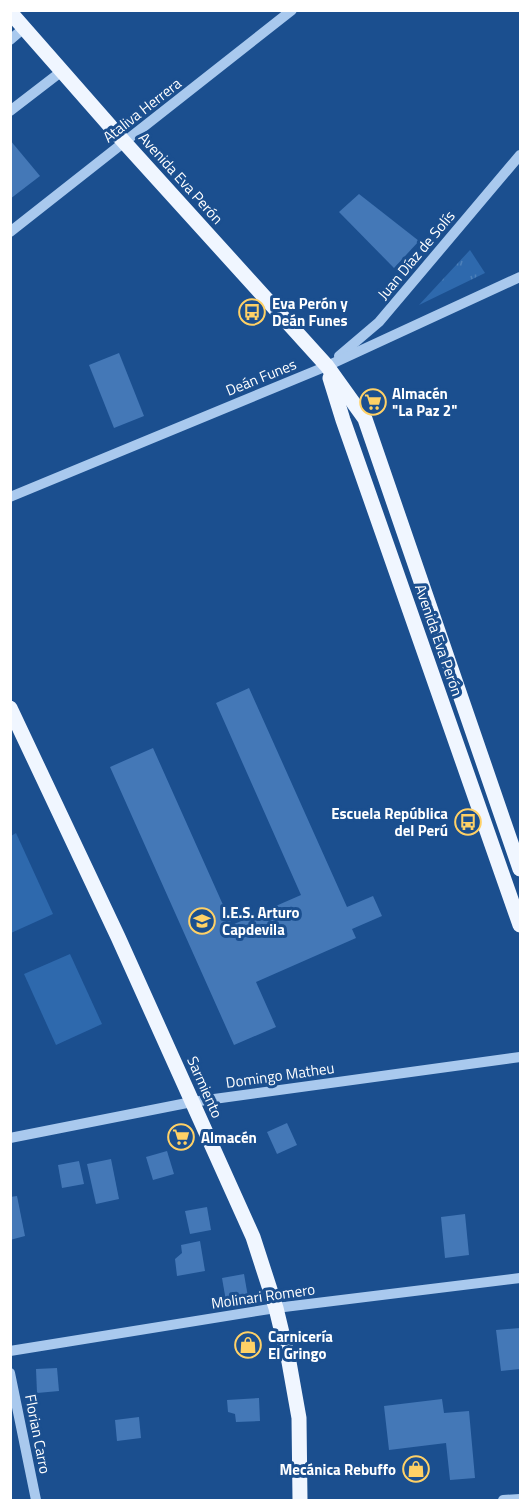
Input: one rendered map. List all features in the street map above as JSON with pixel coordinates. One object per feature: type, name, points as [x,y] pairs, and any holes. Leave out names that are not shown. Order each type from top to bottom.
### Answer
[{"type":"main road","name":"Avenida Eva Perón","points":[[10,12],[327,366],[365,419],[520,869]]},
{"type":"main road","name":"Avenida Eva Perón","points":[[327,366],[343,420],[520,925]]},
{"type":"main road","name":"Sarmiento","points":[[10,708],[253,1237],[276,1308],[289,1362],[298,1418],[300,1500]]},
{"type":"street","name":"Ataliva Herrera","points":[[10,232],[292,10]]},
{"type":"street","points":[[10,40],[24,28]]},
{"type":"street","points":[[10,111],[62,71]]},
{"type":"street","name":"Juan Díaz de Solís","points":[[327,366],[379,322],[520,155]]},
{"type":"street","name":"Deán Funes","points":[[10,497],[327,366],[520,277]]},
{"type":"street","name":"Domingo Matheu","points":[[10,1138],[192,1102],[520,1057]]},
{"type":"street","name":"Molinari Romero","points":[[10,1352],[276,1308],[520,1278]]},
{"type":"street","name":"Florian Carro","points":[[10,1373],[36,1500]]},
{"type":"street","points":[[503,1500],[520,1499]]},
{"type":"green space","points":[[470,250],[485,273],[419,305]]},
{"type":"green space","points":[[16,833],[53,914],[11,933],[11,836]]},
{"type":"green space","points":[[70,954],[102,1024],[56,1045],[24,974]]},
{"type":"building","points":[[10,140],[40,176],[10,199]]},
{"type":"building","points":[[359,194],[419,241],[394,268],[339,212]]},
{"type":"building","points":[[119,353],[144,416],[114,428],[89,365]]},
{"type":"building","points":[[249,688],[347,907],[373,896],[382,916],[352,929],[356,938],[256,982],[276,1027],[234,1045],[110,767],[153,748],[232,925],[301,895],[216,703]]},
{"type":"building","points":[[287,1123],[297,1145],[277,1154],[267,1132]]},
{"type":"building","points":[[167,1151],[174,1174],[153,1180],[146,1157]]},
{"type":"building","points":[[111,1159],[119,1199],[96,1204],[87,1164]]},
{"type":"building","points":[[79,1161],[84,1184],[62,1188],[58,1165]]},
{"type":"building","points":[[17,1196],[25,1236],[10,1240],[10,1197]]},
{"type":"building","points":[[207,1207],[211,1230],[190,1234],[185,1211]]},
{"type":"building","points":[[465,1214],[469,1255],[445,1258],[441,1217]]},
{"type":"building","points":[[200,1241],[205,1271],[177,1276],[175,1259],[182,1253],[181,1245]]},
{"type":"building","points":[[244,1274],[248,1297],[226,1301],[222,1278]]},
{"type":"building","points":[[520,1328],[520,1369],[501,1371],[496,1330]]},
{"type":"building","points":[[57,1368],[59,1391],[37,1393],[36,1369]]},
{"type":"building","points":[[259,1398],[260,1421],[236,1422],[235,1414],[228,1412],[227,1400]]},
{"type":"building","points":[[442,1399],[444,1413],[469,1411],[475,1478],[450,1480],[446,1443],[389,1450],[384,1406]]},
{"type":"building","points":[[139,1417],[141,1438],[117,1441],[115,1420]]},
{"type":"place","name":"Eva Perón y Deán Funes","points":[[252,312]]},
{"type":"place","name":"Almacén \"La Paz 2\"","points":[[373,402]]},
{"type":"place","name":"Escuela República del Perú","points":[[468,822]]},
{"type":"place","name":"I.E.S. Arturo Capdevila","points":[[202,921]]},
{"type":"place","name":"Almacén","points":[[181,1137]]},
{"type":"place","name":"Carnicería El Gringo","points":[[248,1345]]},
{"type":"place","name":"Mecánica Rebuffo","points":[[416,1469]]}]
